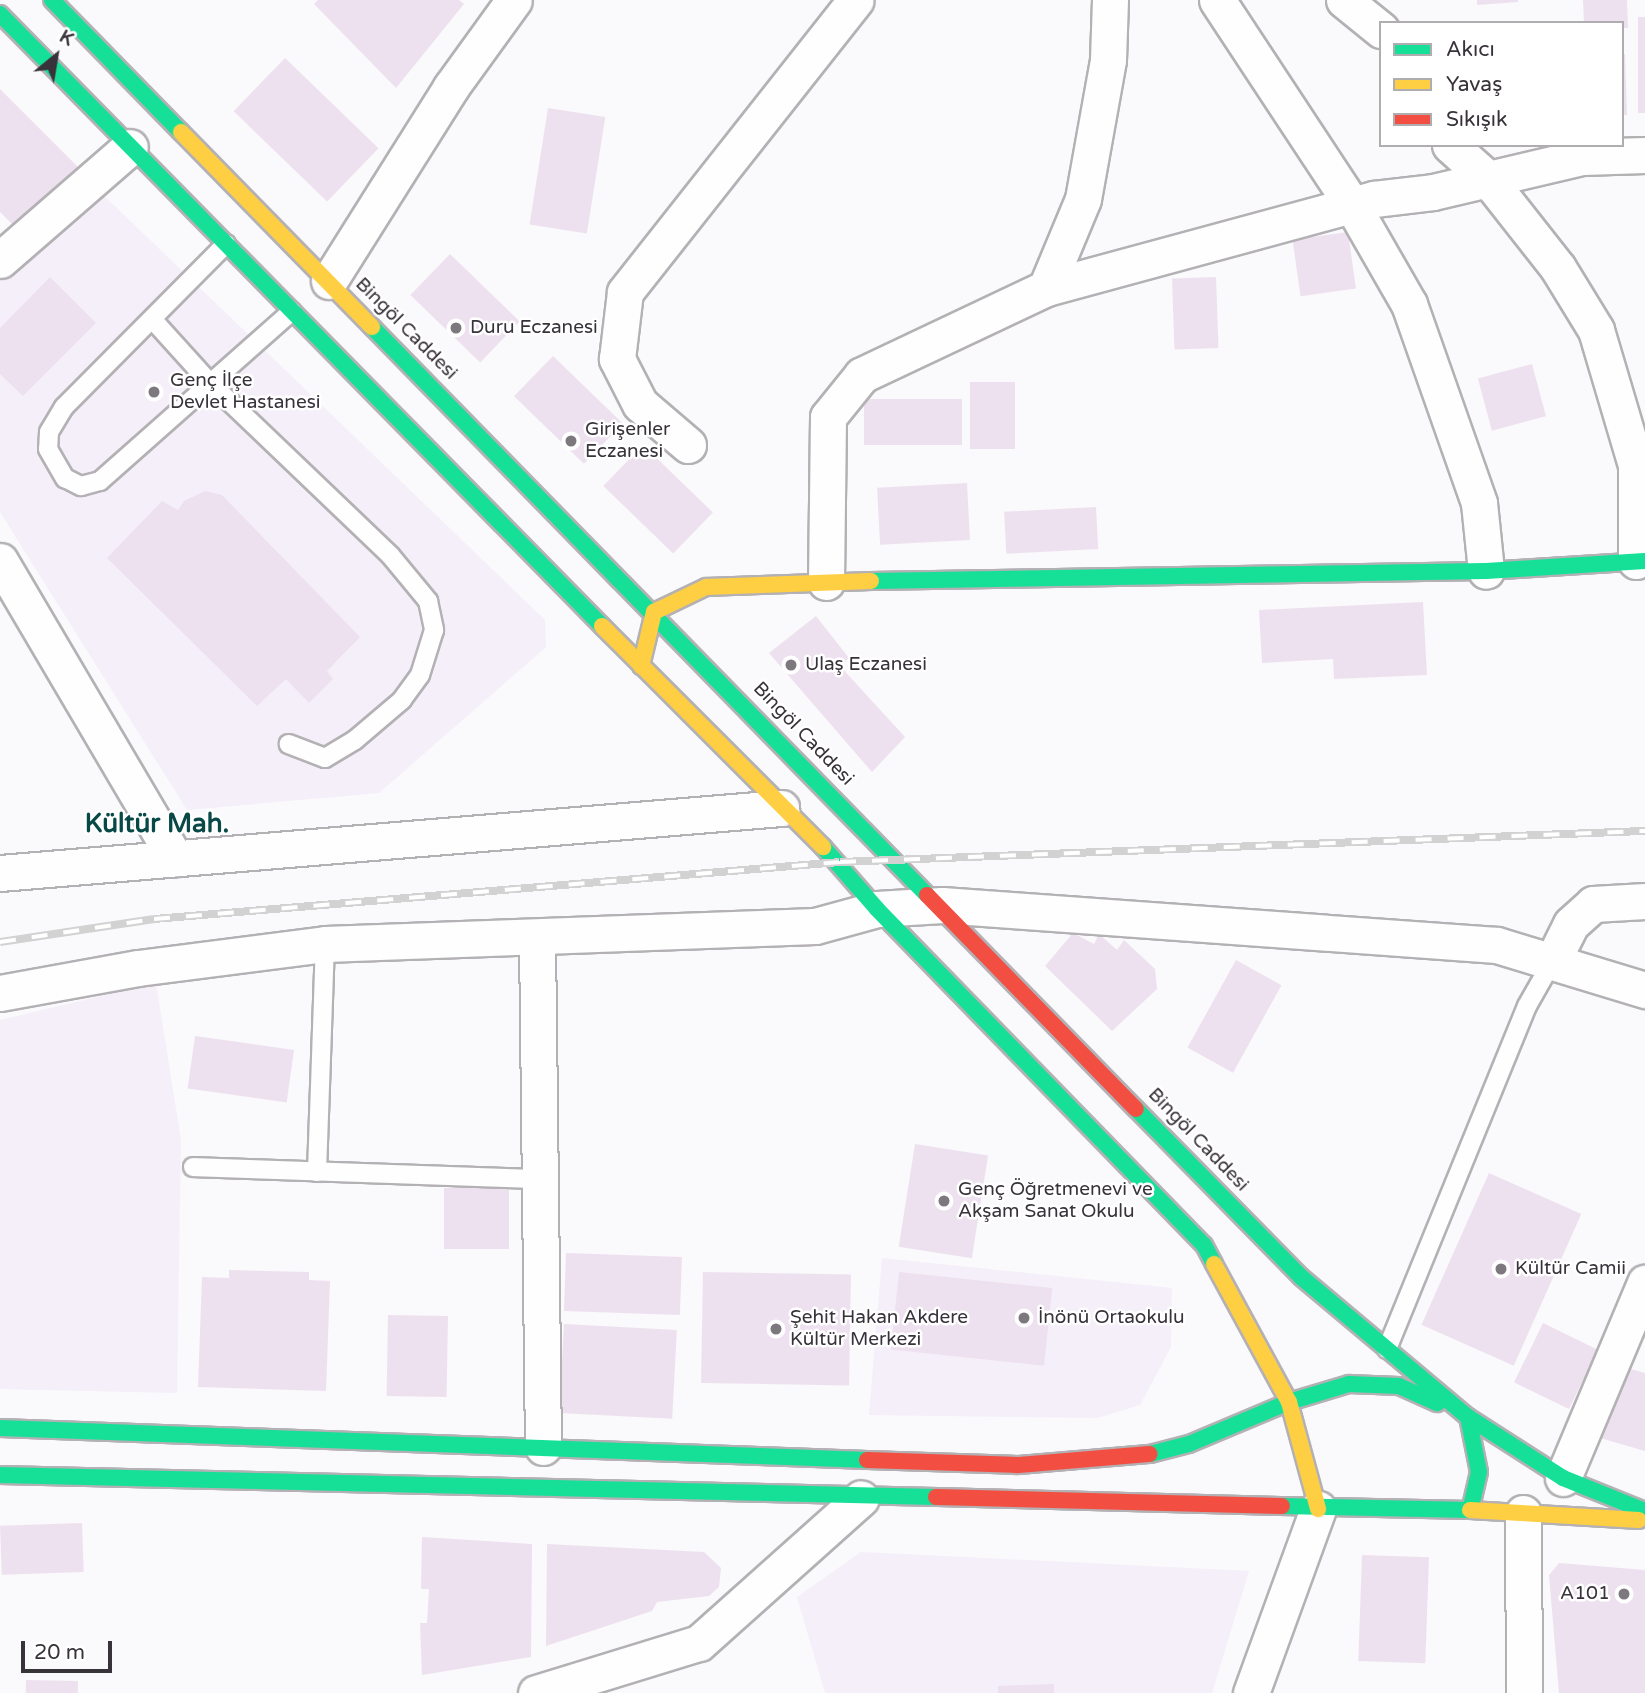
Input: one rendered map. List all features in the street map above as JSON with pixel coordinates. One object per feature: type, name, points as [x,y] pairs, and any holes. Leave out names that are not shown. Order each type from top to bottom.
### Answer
[{"type":"main road","name":"Bingöl Caddesi","points":[[52,0],[942,905],[1301,1277],[1468,1417]]},
{"type":"main road","points":[[0,15],[780,807],[840,862],[877,909],[1204,1244],[1248,1332],[1289,1402],[1318,1509]]},
{"type":"main road","points":[[641,666],[654,612],[706,587],[826,582],[1486,571],[1640,561]]},
{"type":"main road","points":[[0,1428],[1018,1465],[1129,1459],[1189,1444],[1289,1402],[1349,1384],[1399,1386],[1468,1417],[1563,1478],[1645,1511]]},
{"type":"main road","points":[[1468,1417],[1479,1472],[1470,1510]]},
{"type":"main road","points":[[0,1475],[1318,1509],[1470,1510],[1645,1521]]},
{"type":"street","points":[[329,281],[452,87],[514,0]]},
{"type":"street","points":[[688,445],[640,404],[617,359],[625,292],[856,0]]},
{"type":"street","points":[[1046,288],[1083,199],[1108,60],[1110,0]]},
{"type":"street","points":[[1217,0],[1352,205],[1409,304],[1479,503],[1486,571]]},
{"type":"street","points":[[1344,0],[1379,28]]},
{"type":"street","points":[[2,256],[130,147]]},
{"type":"street","points":[[1452,147],[1488,179],[1558,268],[1596,330],[1636,465],[1640,561]]},
{"type":"street","points":[[826,582],[828,417],[862,375],[1046,288],[1352,205],[1488,179],[1582,156],[1645,155]]},
{"type":"street","points":[[0,561],[175,858]]},
{"type":"street","points":[[0,873],[780,807]]},
{"type":"street","points":[[1552,962],[1571,924],[1593,904],[1645,901]]},
{"type":"street","points":[[0,993],[138,968],[325,944],[815,926],[877,909],[942,905],[1497,945],[1645,990]]},
{"type":"street","points":[[537,937],[543,1447]]},
{"type":"street","points":[[1563,1478],[1645,1283]]},
{"type":"street","points":[[536,1693],[699,1643],[860,1498]]},
{"type":"street","points":[[1251,1693],[1318,1509]]},
{"type":"street","points":[[1523,1513],[1524,1693]]},
{"type":"lane","points":[[226,244],[64,407],[49,432],[48,449],[65,478],[81,486],[100,481],[292,311]]},
{"type":"lane","points":[[153,320],[209,382],[390,555],[428,601],[434,630],[420,675],[402,700],[355,740],[325,758],[289,744]]},
{"type":"lane","points":[[317,1172],[325,944]]},
{"type":"lane","points":[[1387,1349],[1527,1006],[1552,962]]},
{"type":"lane","points":[[192,1167],[540,1179]]},
{"type":"shaded area","name":"Genç İlçe Devlet Hastanesi","points":[[95,187],[545,620],[546,647],[379,793],[187,810],[0,512],[0,271]]},
{"type":"shaded area","points":[[156,983],[181,1140],[177,1393],[0,1389],[0,1020]]},
{"type":"shaded area","name":"İnönü Ortaokulu","points":[[882,1258],[1172,1288],[1171,1347],[1140,1405],[1097,1418],[869,1415]]},
{"type":"shaded area","points":[[861,1552],[1249,1571],[1212,1693],[825,1693],[797,1597]]},
{"type":"building","points":[[318,0],[459,0],[464,4],[396,88],[314,4]]},
{"type":"building","points":[[1477,0],[1518,0],[1518,2],[1477,5]]},
{"type":"building","points":[[1583,0],[1627,0],[1628,28],[1624,28],[1624,21],[1584,21]]},
{"type":"building","points":[[1638,17],[1645,17],[1645,113],[1638,113]]},
{"type":"building","points":[[1624,54],[1625,54],[1627,115],[1624,115]]},
{"type":"building","points":[[285,58],[379,148],[327,202],[234,111]]},
{"type":"building","points":[[0,89],[80,169],[18,230],[0,212]]},
{"type":"building","points":[[548,108],[605,117],[587,234],[530,225]]},
{"type":"building","points":[[1348,232],[1356,288],[1300,296],[1293,240]]},
{"type":"building","points":[[450,254],[520,321],[480,362],[410,295]]},
{"type":"building","points":[[50,277],[96,323],[23,396],[0,374],[0,328]]},
{"type":"building","points":[[1216,277],[1218,348],[1175,349],[1172,279]]},
{"type":"building","points":[[553,356],[623,423],[584,464],[514,396]]},
{"type":"building","points":[[1532,364],[1546,416],[1492,431],[1478,378]]},
{"type":"building","points":[[970,382],[1015,382],[1015,449],[970,449]]},
{"type":"building","points":[[864,399],[962,399],[962,445],[864,445]]},
{"type":"building","points":[[643,445],[713,512],[673,553],[603,486]]},
{"type":"building","points":[[967,483],[970,540],[880,545],[877,488]]},
{"type":"building","points":[[205,491],[222,495],[360,637],[327,671],[333,679],[309,703],[286,679],[257,706],[107,558],[162,501],[178,510],[184,501]]},
{"type":"building","points":[[1096,507],[1098,549],[1006,554],[1004,512]]},
{"type":"building","points":[[1423,602],[1427,675],[1334,679],[1333,659],[1262,663],[1259,610]]},
{"type":"building","points":[[816,616],[849,658],[840,666],[905,737],[872,772],[769,653]]},
{"type":"building","points":[[1073,933],[1094,944],[1099,934],[1117,950],[1124,940],[1155,969],[1157,989],[1112,1031],[1045,966]]},
{"type":"building","points":[[1236,960],[1281,985],[1233,1073],[1188,1047]]},
{"type":"building","points":[[195,1036],[294,1050],[287,1102],[188,1088]]},
{"type":"building","name":"Genç Öğretmenevi ve Akşam Sanat Okulu","points":[[915,1144],[988,1156],[972,1258],[899,1247]]},
{"type":"building","name":"Kültür Camii","points":[[1489,1173],[1581,1214],[1514,1366],[1421,1325]]},
{"type":"building","points":[[444,1188],[509,1188],[509,1249],[444,1249]]},
{"type":"building","points":[[566,1253],[682,1257],[680,1315],[564,1311]]},
{"type":"building","points":[[229,1270],[309,1272],[309,1280],[330,1281],[326,1391],[198,1387],[202,1277],[229,1278]]},
{"type":"building","name":"Şehit Hakan Akdere Kültür Merkezi","points":[[703,1272],[851,1275],[849,1386],[701,1383]]},
{"type":"building","points":[[899,1272],[1052,1288],[1044,1366],[891,1350]]},
{"type":"building","points":[[388,1315],[448,1316],[447,1397],[387,1396]]},
{"type":"building","points":[[1543,1323],[1598,1350],[1569,1409],[1514,1382]]},
{"type":"building","points":[[564,1324],[677,1330],[672,1419],[559,1413]]},
{"type":"building","points":[[1620,1366],[1645,1373],[1645,1451],[1600,1438]]},
{"type":"building","points":[[82,1523],[84,1572],[2,1575],[0,1526]]},
{"type":"building","points":[[422,1537],[532,1544],[531,1657],[422,1675],[420,1623],[427,1623],[429,1589],[421,1589]]},
{"type":"building","points":[[547,1544],[704,1552],[721,1568],[719,1587],[709,1596],[657,1602],[652,1611],[546,1646]]},
{"type":"building","points":[[1362,1555],[1429,1557],[1425,1663],[1358,1661]]},
{"type":"building","points":[[1559,1563],[1645,1570],[1645,1693],[1559,1693],[1549,1575]]},
{"type":"building","points":[[26,1680],[78,1681],[78,1693],[26,1693]]},
{"type":"building","points":[[1054,1684],[1054,1693],[998,1693],[998,1686]]},
{"type":"railway","points":[[0,942],[154,919],[840,862],[1645,831]]},
{"type":"traffic: fast","points":[[52,0],[181,132]]},
{"type":"traffic: fast","points":[[0,14],[602,626]]},
{"type":"traffic: fast","points":[[372,327],[927,895]]},
{"type":"traffic: fast","points":[[871,581],[1486,571],[1645,561]]},
{"type":"traffic: fast","points":[[823,847],[877,909],[1204,1245],[1214,1264]]},
{"type":"traffic: fast","points":[[1136,1109],[1301,1277],[1468,1417],[1479,1472],[1470,1510],[1282,1506]]},
{"type":"traffic: fast","points":[[1150,1454],[1189,1444],[1289,1402],[1349,1384],[1399,1386],[1437,1403]]},
{"type":"traffic: fast","points":[[1468,1417],[1563,1478],[1645,1511]]},
{"type":"traffic: fast","points":[[0,1428],[867,1460]]},
{"type":"traffic: fast","points":[[0,1475],[936,1497]]},
{"type":"traffic: slow","points":[[181,132],[372,327]]},
{"type":"traffic: slow","points":[[641,666],[654,612],[706,587],[871,581]]},
{"type":"traffic: slow","points":[[602,626],[823,847]]},
{"type":"traffic: slow","points":[[1214,1264],[1289,1402],[1318,1509]]},
{"type":"traffic: slow","points":[[1470,1510],[1639,1520]]},
{"type":"traffic: jam","points":[[927,895],[1136,1109]]},
{"type":"traffic: jam","points":[[867,1460],[1018,1465],[1150,1454]]},
{"type":"traffic: jam","points":[[936,1497],[1282,1506]]},
{"type":"place","name":"Duru Eczanesi","points":[[456,328]]},
{"type":"place","name":"Genç İlçe Devlet Hastanesi","points":[[154,392]]},
{"type":"place","name":"Girişenler Eczanesi","points":[[571,441]]},
{"type":"place","name":"Ulaş Eczanesi","points":[[791,665]]},
{"type":"place","name":"Genç Öğretmenevi ve Akşam Sanat Okulu","points":[[944,1201]]},
{"type":"place","name":"Kültür Camii","points":[[1501,1269]]},
{"type":"place","name":"İnönü Ortaokulu","points":[[1024,1318]]},
{"type":"place","name":"Şehit Hakan Akdere Kültür Merkezi","points":[[776,1329]]},
{"type":"place","name":"A101","points":[[1624,1594]]},
{"type":"district","name":"Kültür Mah.","points":[[157,824]]}]
